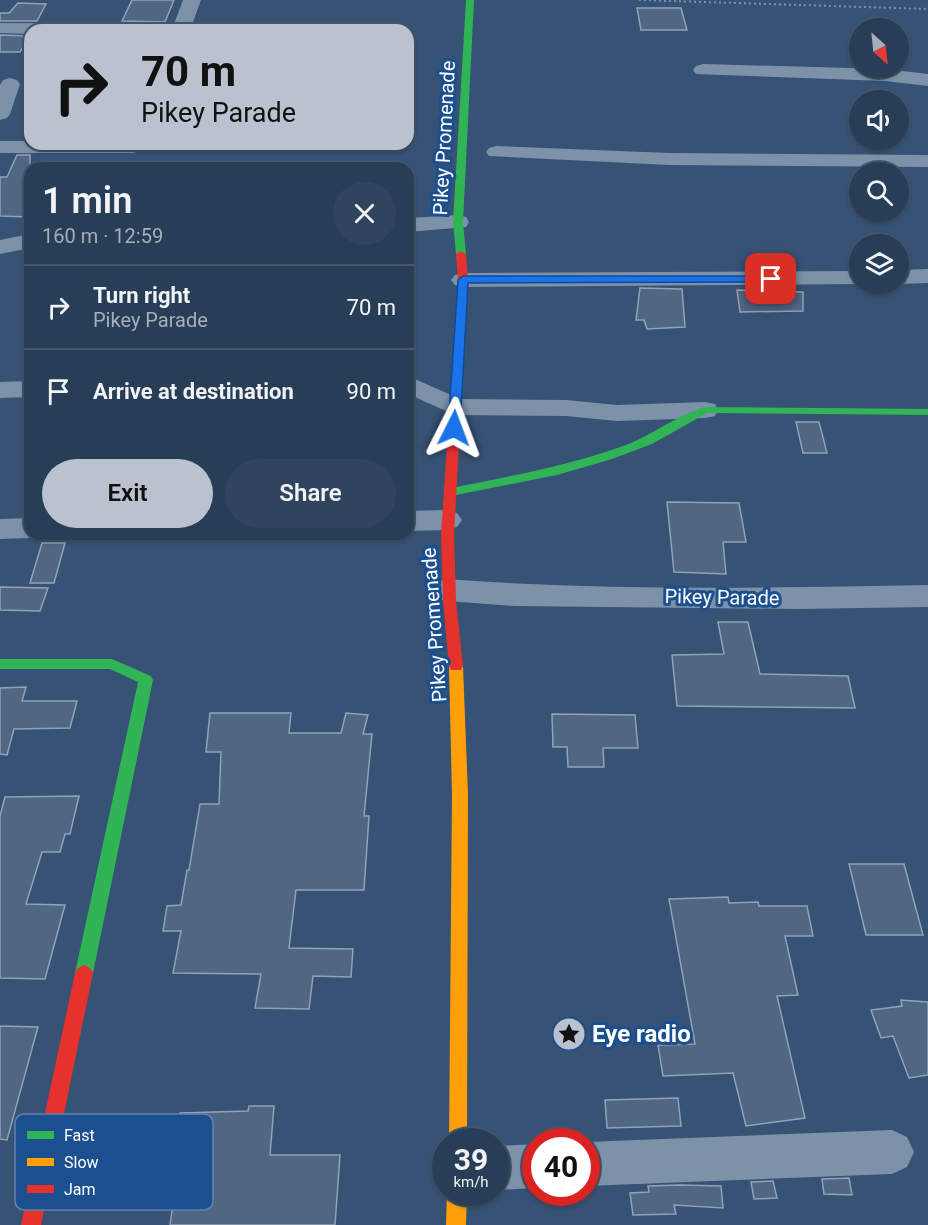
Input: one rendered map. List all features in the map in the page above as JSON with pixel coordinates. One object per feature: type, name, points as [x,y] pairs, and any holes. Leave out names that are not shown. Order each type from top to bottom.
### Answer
[{"type":"street","points":[[183,24],[192,0]]},
{"type":"street","name":"Pikey Promenade","points":[[458,1128],[461,887],[458,683],[447,590],[449,506],[463,280],[458,222],[470,0]]},
{"type":"street","points":[[0,28],[24,28]]},
{"type":"street","points":[[702,70],[885,75],[927,82]]},
{"type":"street","points":[[0,114],[13,84]]},
{"type":"street","points":[[0,147],[24,147]]},
{"type":"street","points":[[496,152],[669,159],[928,161]]},
{"type":"street","points":[[414,225],[458,222]]},
{"type":"street","points":[[0,247],[24,242]]},
{"type":"street","points":[[909,277],[928,276]]},
{"type":"street","points":[[463,280],[849,278]]},
{"type":"street","points":[[414,387],[455,407],[566,408],[617,413],[705,410],[928,412]]},
{"type":"street","points":[[0,390],[24,389]]},
{"type":"street","points":[[414,518],[608,456],[648,441],[705,410]]},
{"type":"street","points":[[0,529],[24,528]]},
{"type":"street","name":"Pikey Parade","points":[[447,590],[515,595],[799,598],[928,596]]},
{"type":"street","points":[[0,664],[112,664],[147,680],[55,1114]]},
{"type":"street","points":[[600,1163],[892,1152]]},
{"type":"street","points":[[456,1225],[457,1206]]},
{"type":"street","points":[[31,1225],[34,1210]]},
{"type":"path","points":[[639,0],[928,9]]},
{"type":"building","points":[[132,0],[174,0],[165,22],[122,21]]},
{"type":"building","points":[[18,3],[46,4],[37,21],[0,21],[0,13],[9,13]]},
{"type":"building","points":[[637,8],[681,8],[687,30],[641,30]]},
{"type":"building","points":[[0,35],[24,36],[24,45],[20,52],[0,52]]},
{"type":"building","points":[[17,155],[30,155],[30,162],[24,162],[24,217],[0,216],[0,177],[7,177]]},
{"type":"building","points":[[640,288],[682,289],[685,327],[647,329],[644,320],[636,320]]},
{"type":"building","points":[[737,290],[803,292],[803,311],[740,312]]},
{"type":"building","points":[[796,422],[819,422],[827,453],[803,453]]},
{"type":"building","points":[[667,502],[739,503],[746,542],[723,542],[726,574],[674,572]]},
{"type":"building","points":[[42,543],[65,543],[54,583],[30,583]]},
{"type":"building","points":[[0,587],[48,588],[40,611],[0,610]]},
{"type":"building","points":[[718,622],[748,622],[760,674],[848,676],[855,708],[677,706],[672,655],[724,654]]},
{"type":"building","points":[[26,687],[22,701],[77,701],[70,728],[14,729],[7,755],[0,754],[0,688]]},
{"type":"building","points":[[210,713],[291,713],[289,733],[341,733],[346,713],[368,715],[363,734],[372,734],[364,816],[369,816],[364,890],[296,890],[289,948],[353,949],[351,977],[313,976],[309,1009],[255,1008],[261,974],[173,973],[181,931],[163,931],[167,906],[181,905],[200,804],[219,804],[221,752],[206,752]]},
{"type":"building","points":[[552,714],[635,715],[638,748],[603,748],[604,767],[568,767],[567,747],[553,747]]},
{"type":"building","points":[[79,796],[70,834],[65,834],[60,852],[42,852],[26,904],[65,905],[45,979],[0,978],[0,816],[5,797]]},
{"type":"building","points":[[849,864],[904,864],[923,935],[866,935]]},
{"type":"building","points":[[728,897],[729,903],[758,902],[759,906],[807,906],[813,936],[785,936],[798,995],[777,996],[805,1118],[746,1126],[733,1073],[663,1076],[658,1045],[695,1044],[669,899]]},
{"type":"building","points":[[901,1000],[928,1002],[928,1075],[909,1078],[893,1036],[881,1038],[871,1010],[902,1006]]},
{"type":"building","points":[[0,1026],[38,1027],[7,1140],[0,1139]]},
{"type":"building","points":[[678,1098],[681,1126],[607,1128],[605,1100]]},
{"type":"building","points":[[249,1106],[274,1106],[270,1155],[340,1155],[335,1225],[170,1225],[172,1210],[213,1210],[213,1114],[180,1113],[248,1111]]},
{"type":"building","points":[[849,1178],[852,1195],[824,1194],[822,1179]]},
{"type":"building","points":[[773,1181],[777,1198],[754,1199],[751,1182]]},
{"type":"building","points":[[648,1186],[721,1186],[723,1208],[674,1205],[676,1214],[633,1215],[630,1193],[649,1192]]},
{"type":"traffic: fast","points":[[461,254],[458,222],[470,0]]},
{"type":"traffic: fast","points":[[451,492],[557,471],[608,456],[648,441],[705,410],[928,412]]},
{"type":"traffic: fast","points":[[0,664],[112,664],[146,680],[84,973]]},
{"type":"traffic: slow","points":[[456,666],[460,795],[458,1128]]},
{"type":"traffic: slow","points":[[456,1225],[457,1206]]},
{"type":"traffic: jam","points":[[456,666],[449,600],[447,535],[463,280],[461,254]]},
{"type":"traffic: jam","points":[[54,1114],[84,973]]},
{"type":"traffic: jam","points":[[31,1225],[34,1210]]},
{"type":"place","name":"Eye radio","points":[[569,1034]]},
{"type":"route","points":[[454,428],[463,280],[771,279]]}]
